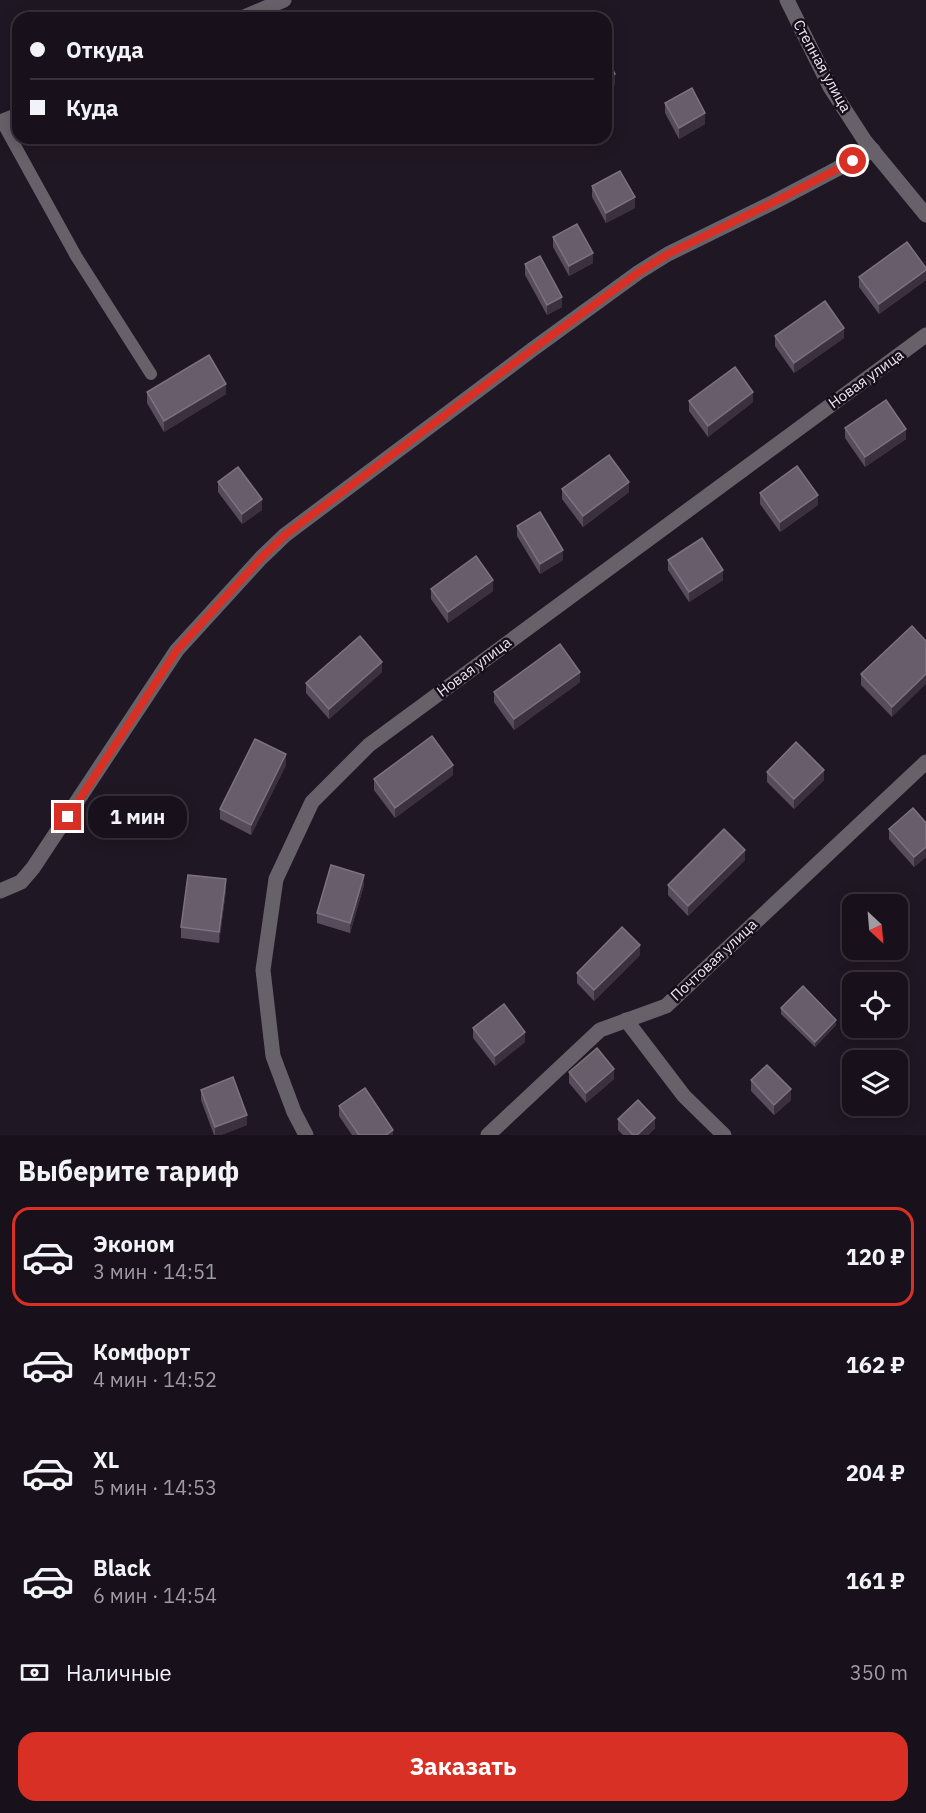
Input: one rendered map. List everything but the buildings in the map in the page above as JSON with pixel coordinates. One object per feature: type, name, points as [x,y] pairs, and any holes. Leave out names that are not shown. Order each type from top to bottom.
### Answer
[{"type":"street","points":[[257,12],[284,0]]},
{"type":"street","name":"Степная улица","points":[[787,0],[830,87],[869,146],[926,216]]},
{"type":"street","points":[[0,891],[21,882],[33,868],[177,650],[285,535],[639,272],[668,254],[774,202],[869,146]]},
{"type":"street","name":"Новая улица","points":[[306,1135],[294,1112],[273,1056],[263,970],[276,879],[312,802],[369,745],[926,335]]},
{"type":"street","name":"Почтовая улица","points":[[488,1135],[600,1030],[666,1006],[926,762]]},
{"type":"street","points":[[627,1020],[684,1096],[724,1135]]},
{"type":"lane","points":[[1,122],[12,142]]},
{"type":"lane","points":[[13,144],[76,256],[151,374]]},
{"type":"route","points":[[68,817],[177,650],[285,535],[639,272],[668,254],[853,161]]}]
